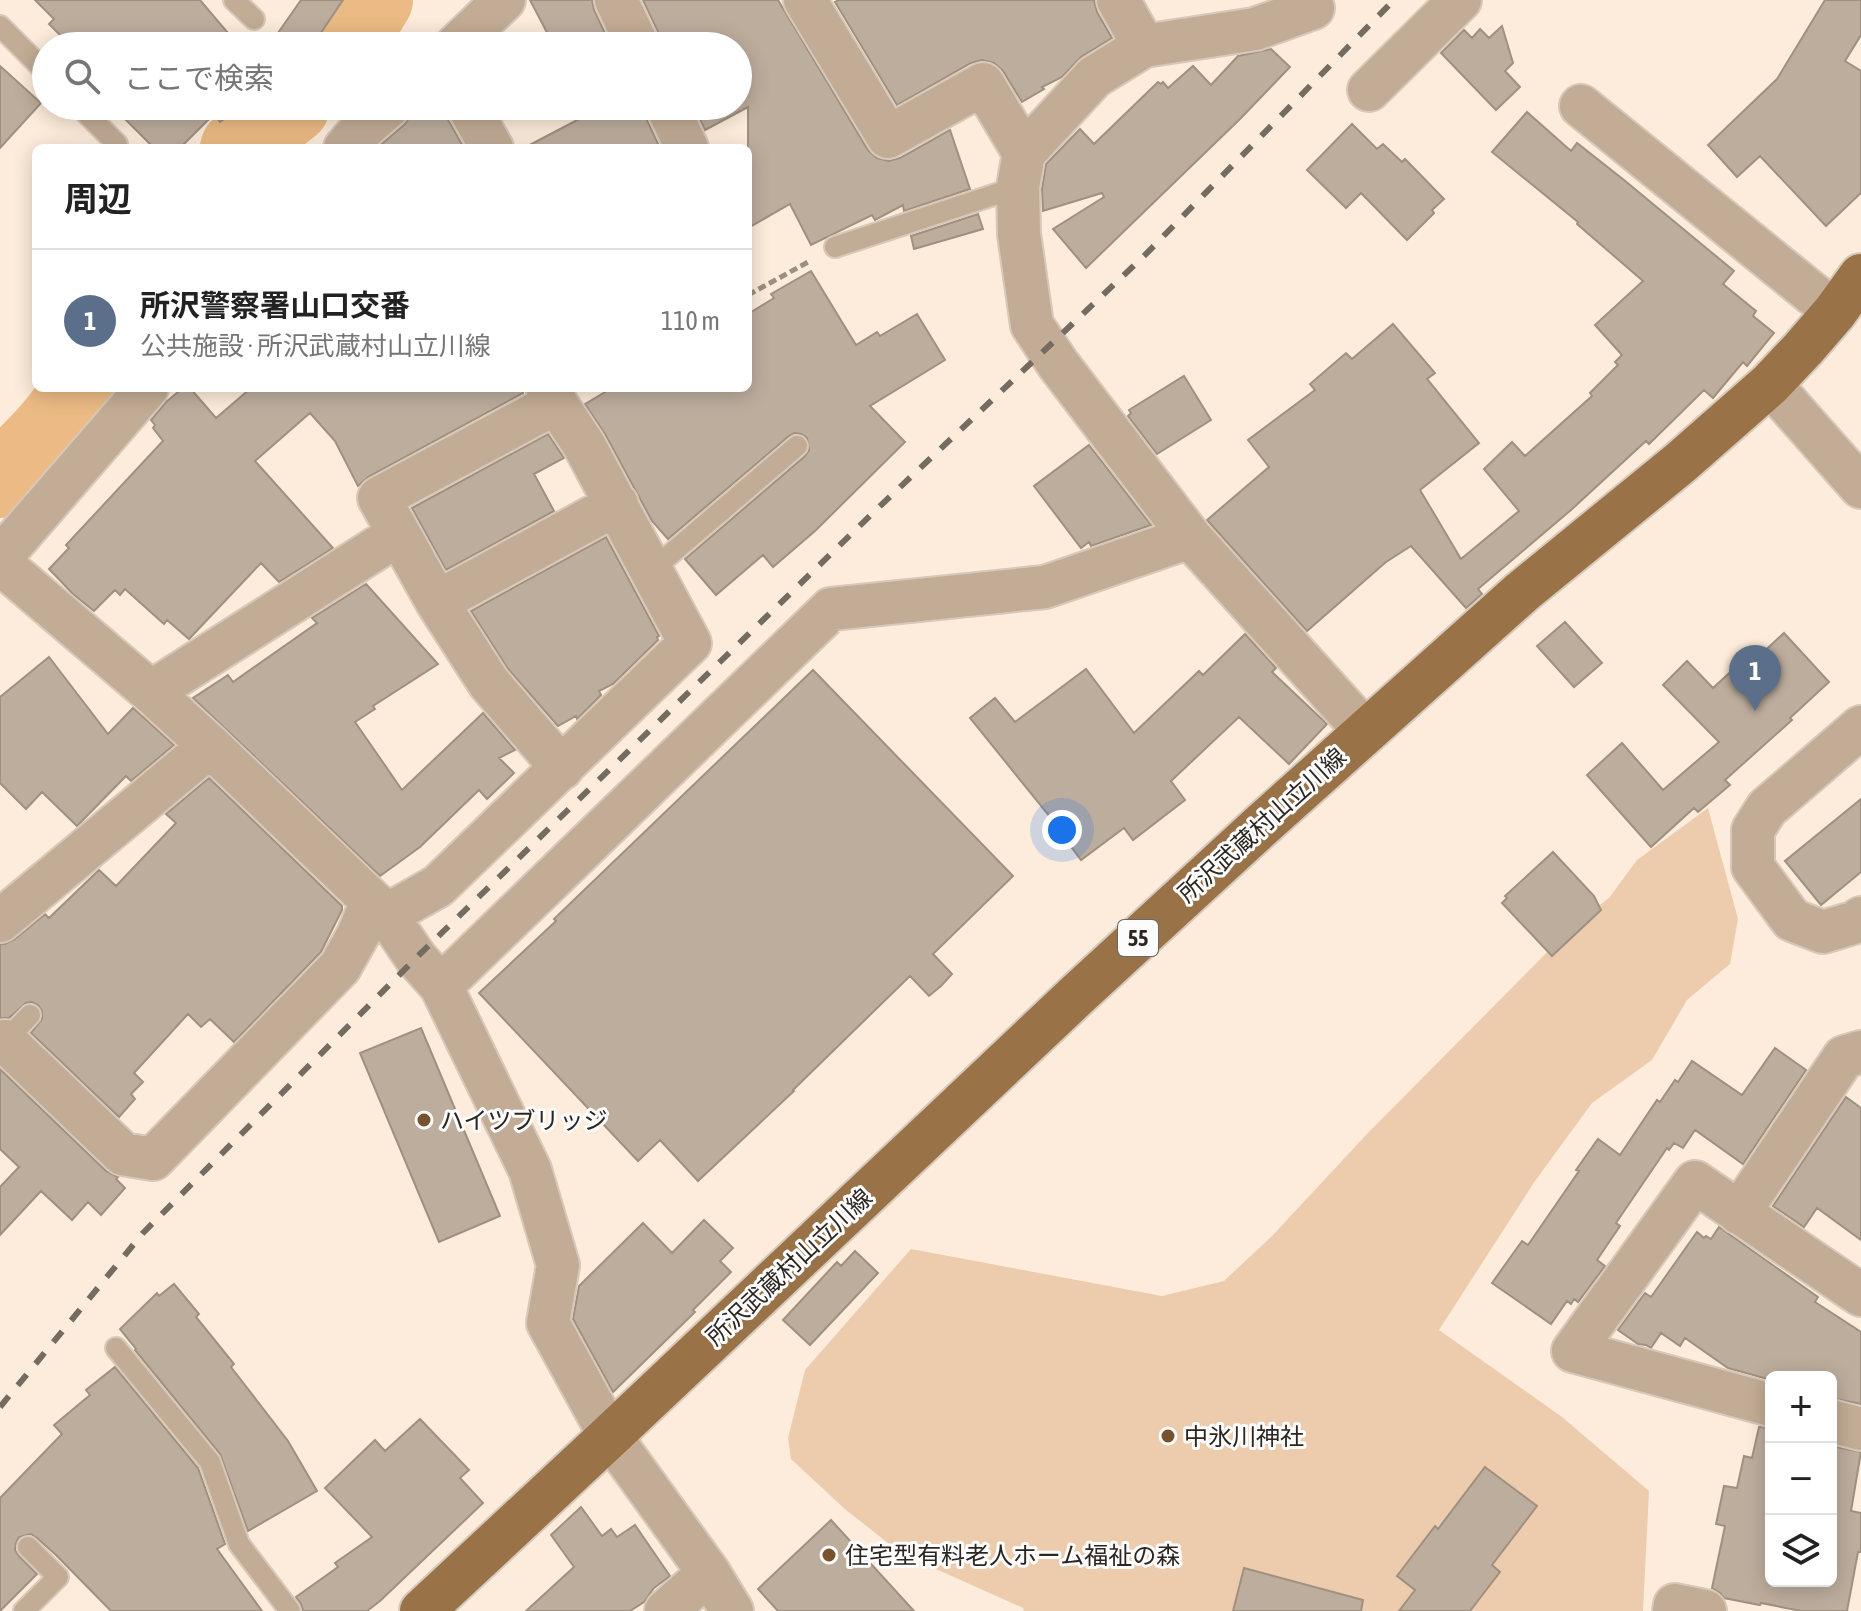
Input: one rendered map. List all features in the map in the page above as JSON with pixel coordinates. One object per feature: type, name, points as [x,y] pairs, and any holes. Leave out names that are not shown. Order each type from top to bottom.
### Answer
[{"type":"main road","name":"所沢武蔵村山立川線","points":[[422,1611],[1078,994],[1365,731],[1522,592],[1680,463],[1770,384],[1835,312],[1861,276]]},
{"type":"street","points":[[471,32],[504,0]]},
{"type":"street","points":[[616,0],[631,32]]},
{"type":"street","points":[[805,0],[888,137],[983,84],[1021,170],[1019,234],[1032,325],[1058,364],[1190,537],[1365,731]]},
{"type":"street","points":[[1118,0],[1144,46]]},
{"type":"street","points":[[1369,90],[1460,0]]},
{"type":"street","points":[[1021,170],[1094,77],[1144,46],[1255,29],[1313,8]]},
{"type":"street","points":[[1581,106],[1835,312]]},
{"type":"street","points":[[348,144],[373,120]]},
{"type":"street","points":[[476,120],[490,144]]},
{"type":"street","points":[[674,120],[685,144]]},
{"type":"street","points":[[1770,384],[1861,487]]},
{"type":"street","points":[[144,392],[0,560],[210,746],[380,908],[416,958],[441,986],[530,1170],[558,1265],[548,1323],[610,1436],[709,1573],[732,1611]]},
{"type":"street","points":[[17,1028],[123,1154],[153,1159],[340,967],[358,935],[380,908],[438,886],[562,768],[690,643],[617,504],[551,392],[379,498],[437,602],[489,683],[562,768]]},
{"type":"street","points":[[437,602],[617,504]]},
{"type":"street","points":[[151,692],[399,534]]},
{"type":"street","points":[[441,986],[831,609],[1045,587],[1190,537]]},
{"type":"street","points":[[1861,727],[1767,808],[1753,830],[1753,867],[1792,920],[1823,932],[1861,918]]},
{"type":"street","points":[[0,921],[210,746]]},
{"type":"street","points":[[1739,1213],[1844,1057],[1861,1052]]},
{"type":"street","points":[[1765,1403],[1573,1351],[1695,1182],[1861,1295]]},
{"type":"street","points":[[1837,1423],[1861,1429]]},
{"type":"street","points":[[666,1611],[709,1573]]},
{"type":"street","points":[[1674,1611],[1675,1605],[1705,1611]]},
{"type":"lane","points":[[234,0],[254,19]]},
{"type":"lane","points":[[0,26],[32,58]]},
{"type":"lane","points":[[93,120],[117,144]]},
{"type":"lane","points":[[835,247],[1021,170]]},
{"type":"lane","points":[[652,570],[797,446]]},
{"type":"lane","points":[[116,1348],[210,1462],[239,1544],[290,1611]]},
{"type":"lane","points":[[24,1611],[58,1577],[28,1547]]},
{"type":"path","points":[[752,293],[835,247]]},
{"type":"shaded area","name":"中氷川神社","points":[[1708,808],[1738,919],[1730,964],[1687,1000],[1652,1060],[1592,1103],[1535,1181],[1439,1330],[1562,1417],[1649,1491],[1643,1611],[1024,1611],[888,1543],[846,1510],[791,1459],[788,1438],[805,1370],[911,1249],[1162,1296],[1224,1281],[1273,1235],[1366,1135],[1572,927],[1609,898],[1637,860]]},
{"type":"building","points":[[35,0],[200,0],[227,32],[57,32],[49,24],[54,19]]},
{"type":"building","points":[[301,0],[343,0],[321,32],[279,32]]},
{"type":"building","points":[[530,0],[592,0],[604,32],[547,32]]},
{"type":"building","points":[[643,0],[778,0],[868,150],[877,158],[889,161],[950,130],[970,189],[904,211],[903,205],[875,220],[872,215],[811,245],[790,204],[752,226],[752,144],[748,144],[748,120],[752,120],[752,32],[658,32]]},
{"type":"building","points":[[1094,0],[1097,12],[1112,38],[1081,57],[1062,77],[1022,102],[1003,71],[994,63],[982,60],[971,63],[897,105],[835,2]]},
{"type":"building","points":[[1825,0],[1861,0],[1861,35],[1845,61],[1861,71],[1861,193],[1826,226],[1760,156],[1737,177],[1708,145],[1777,79]]},
{"type":"building","points":[[1502,26],[1513,63],[1505,71],[1520,87],[1496,110],[1441,53],[1464,30],[1472,38],[1480,29],[1489,38]]},
{"type":"building","points":[[1271,49],[1290,67],[1086,268],[1053,229],[1104,197],[1102,193],[1043,211],[1046,164],[1080,129],[1094,144],[1158,82],[1163,82],[1168,88],[1193,66],[1211,85],[1238,56]]},
{"type":"building","points":[[0,66],[32,95],[32,113],[0,148]]},
{"type":"building","points":[[1527,112],[1571,151],[1577,143],[1734,271],[1723,284],[1756,311],[1753,316],[1774,333],[1747,366],[1743,362],[1713,398],[1704,390],[1649,444],[1646,441],[1478,589],[1482,594],[1466,608],[1411,546],[1386,562],[1307,631],[1207,520],[1269,467],[1248,440],[1315,390],[1310,384],[1346,353],[1352,359],[1393,324],[1435,373],[1427,379],[1479,443],[1420,490],[1461,559],[1519,511],[1484,469],[1512,442],[1525,456],[1592,396],[1590,393],[1618,365],[1615,362],[1622,355],[1595,325],[1643,281],[1578,222],[1492,152]]},
{"type":"building","points":[[126,120],[208,120],[184,144],[150,144]]},
{"type":"building","points":[[407,120],[448,120],[462,144],[382,144]]},
{"type":"building","points":[[577,120],[647,120],[658,144],[532,144]]},
{"type":"building","points":[[700,120],[724,120],[705,130]]},
{"type":"building","points":[[1352,124],[1377,149],[1383,144],[1402,162],[1405,159],[1444,199],[1407,240],[1361,193],[1346,208],[1307,170]]},
{"type":"building","points":[[978,214],[983,229],[914,249],[911,236]]},
{"type":"building","points":[[811,271],[856,345],[877,332],[880,336],[917,314],[945,360],[870,406],[905,442],[815,531],[773,567],[763,555],[716,595],[685,559],[805,456],[809,450],[807,438],[794,433],[789,436],[668,539],[652,521],[605,434],[585,404],[605,392],[752,392],[752,312],[774,298],[771,294]]},
{"type":"building","points":[[1184,376],[1211,420],[1157,454],[1128,416],[1131,413],[1129,410]]},
{"type":"building","points":[[178,392],[193,392],[216,418],[246,392],[523,393],[368,477],[358,486],[335,441],[310,413],[255,461],[333,548],[279,582],[261,563],[189,639],[167,620],[164,624],[125,589],[120,595],[115,590],[94,611],[49,569],[69,548],[66,545],[163,441],[151,420]]},
{"type":"building","points":[[548,434],[564,458],[534,474],[554,511],[446,570],[412,508]]},
{"type":"building","points":[[1089,445],[1151,525],[1091,546],[1089,542],[1081,548],[1034,486]]},
{"type":"building","points":[[606,537],[659,636],[658,640],[613,684],[599,691],[601,695],[577,719],[576,716],[558,726],[508,669],[471,611]]},
{"type":"building","points":[[366,584],[438,664],[373,706],[375,709],[355,722],[402,790],[483,713],[515,750],[499,758],[514,773],[487,799],[479,790],[420,847],[380,876],[193,698],[228,675],[233,682],[317,623],[312,618]]},
{"type":"building","points":[[1565,622],[1602,663],[1574,687],[1537,646]]},
{"type":"building","points":[[1784,633],[1829,682],[1725,780],[1730,785],[1698,812],[1694,808],[1651,847],[1587,775],[1622,743],[1663,790],[1719,742],[1663,685],[1687,661],[1713,688],[1739,664],[1744,670]]},
{"type":"building","points":[[1245,634],[1276,668],[1272,672],[1327,724],[1289,764],[1239,717],[1171,781],[1185,800],[1133,840],[1124,828],[1081,860],[970,718],[995,698],[1015,722],[1086,669],[1134,733],[1199,671],[1203,675]]},
{"type":"building","points":[[49,657],[108,734],[133,708],[174,745],[131,781],[126,776],[77,826],[42,792],[26,809],[0,783],[0,697]]},
{"type":"building","points":[[813,670],[1013,876],[933,954],[952,974],[941,986],[929,996],[910,976],[698,1181],[660,1140],[638,1161],[479,993]]},
{"type":"building","points":[[209,778],[342,906],[342,910],[321,952],[234,1042],[210,1019],[201,1027],[188,1014],[134,1073],[143,1082],[131,1094],[135,1099],[119,1117],[31,1033],[42,1019],[38,1005],[26,1003],[9,1018],[0,1018],[0,944],[15,939],[45,914],[49,918],[99,870],[116,886],[176,823],[166,814]]},
{"type":"building","points":[[1861,799],[1861,872],[1821,905],[1785,861]]},
{"type":"building","points":[[1553,852],[1594,896],[1601,910],[1552,956],[1502,903],[1507,898],[1505,896]]},
{"type":"building","name":"ハイツブリッジ","points":[[421,1028],[500,1216],[439,1242],[360,1053]]},
{"type":"building","points":[[1775,1048],[1806,1070],[1743,1164],[1695,1130],[1683,1148],[1674,1143],[1669,1150],[1667,1148],[1616,1223],[1620,1226],[1597,1260],[1605,1266],[1578,1302],[1574,1299],[1571,1304],[1567,1301],[1551,1324],[1492,1283],[1522,1241],[1528,1245],[1598,1139],[1620,1155],[1657,1100],[1660,1102],[1675,1080],[1678,1082],[1692,1061],[1742,1095]]},
{"type":"building","points":[[0,1069],[106,1171],[118,1177],[116,1179],[125,1188],[101,1215],[88,1202],[72,1220],[41,1191],[0,1235],[0,1187],[19,1167],[0,1149]]},
{"type":"building","points":[[1846,1097],[1861,1108],[1861,1240],[1817,1208],[1804,1227],[1773,1206]]},
{"type":"building","points":[[704,1220],[733,1248],[720,1261],[731,1272],[613,1392],[573,1319],[579,1286],[643,1223],[672,1253]]},
{"type":"building","points":[[1719,1227],[1818,1297],[1815,1302],[1861,1332],[1861,1404],[1837,1399],[1837,1371],[1765,1371],[1765,1378],[1728,1368],[1685,1338],[1680,1346],[1661,1333],[1651,1348],[1638,1344],[1618,1330],[1645,1293],[1651,1297],[1697,1232],[1711,1239]]},
{"type":"building","points":[[855,1251],[878,1273],[810,1345],[783,1320],[837,1262],[841,1266]]},
{"type":"building","points":[[174,1284],[234,1364],[231,1367],[288,1441],[317,1491],[248,1531],[220,1454],[120,1329],[157,1293],[159,1296]]},
{"type":"building","points":[[115,1367],[198,1468],[225,1544],[217,1549],[262,1611],[111,1611],[31,1534],[19,1537],[15,1550],[37,1574],[0,1611],[0,1498],[62,1434],[54,1425],[90,1395],[86,1390]]},
{"type":"building","points":[[420,1419],[469,1470],[460,1478],[483,1503],[367,1611],[303,1611],[296,1597],[338,1567],[335,1563],[372,1537],[325,1488],[375,1440],[385,1451]]},
{"type":"building","points":[[1759,1427],[1765,1428],[1765,1587],[1837,1587],[1837,1447],[1861,1452],[1851,1511],[1861,1513],[1861,1552],[1858,1552],[1847,1611],[1801,1611],[1760,1605],[1724,1598],[1712,1588],[1725,1526],[1716,1524],[1724,1486],[1737,1488],[1744,1456],[1752,1458]]},
{"type":"building","points":[[1485,1467],[1537,1506],[1492,1565],[1500,1572],[1470,1611],[1399,1611],[1415,1590],[1397,1576]]},
{"type":"building","points":[[581,1507],[602,1536],[611,1529],[617,1537],[635,1525],[670,1576],[654,1588],[644,1602],[630,1611],[526,1611],[574,1567],[551,1535]]},
{"type":"building","name":"住宅型有料老人ホーム福祉の森","points":[[831,1520],[914,1611],[778,1611],[758,1589]]},
{"type":"building","points":[[1244,1568],[1363,1600],[1361,1611],[1233,1611]]},
{"type":"waterway","points":[[354,32],[375,0]]},
{"type":"waterway","points":[[243,144],[274,120]]},
{"type":"waterway","points":[[0,480],[54,425],[76,392]]},
{"type":"railway","points":[[0,1407],[143,1233],[416,958],[877,509],[1144,256],[1394,0]]},
{"type":"place","name":"所沢警察署山口交番","points":[[1755,711]]},
{"type":"place","name":"ハイツブリッジ","points":[[424,1120]]},
{"type":"place","name":"中氷川神社","points":[[1168,1436]]},
{"type":"place","name":"住宅型有料老人ホーム福祉の森","points":[[829,1555]]}]
